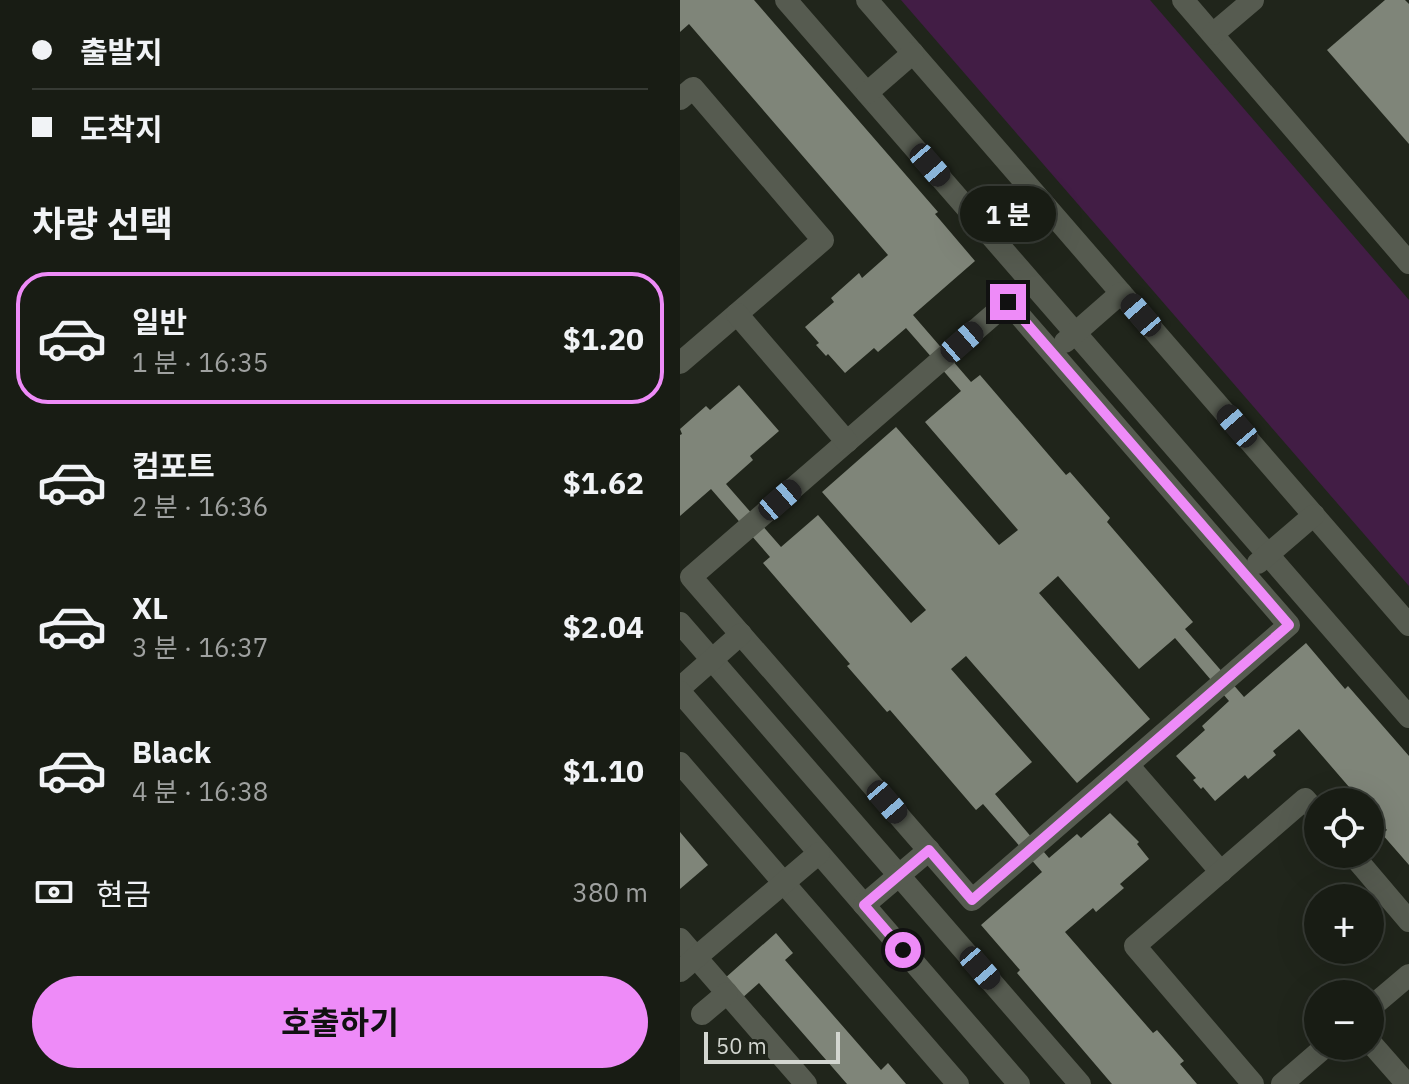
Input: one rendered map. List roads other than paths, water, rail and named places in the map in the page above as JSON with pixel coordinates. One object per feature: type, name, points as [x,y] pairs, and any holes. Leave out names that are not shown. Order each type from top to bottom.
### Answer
[{"type":"lane","points":[[786,0],[1409,717]]},
{"type":"lane","points":[[867,0],[1409,625]]},
{"type":"lane","points":[[1183,0],[1409,263]]},
{"type":"lane","points":[[1213,34],[1253,0]]},
{"type":"lane","points":[[867,93],[913,53]]},
{"type":"lane","points":[[680,99],[693,88],[823,240],[680,363]]},
{"type":"lane","points":[[1052,354],[1121,293]]},
{"type":"lane","points":[[1008,302],[1289,625],[972,900],[691,577],[847,442],[1008,302]]},
{"type":"lane","points":[[737,314],[847,442]]},
{"type":"lane","points":[[1245,574],[1314,515]]},
{"type":"lane","points":[[680,623],[1080,1084]]},
{"type":"lane","points":[[741,634],[680,690],[1019,1084]]},
{"type":"lane","points":[[680,763],[958,1084]]},
{"type":"lane","points":[[1128,765],[1221,872]]},
{"type":"lane","points":[[1253,1084],[1135,946],[1304,800]]},
{"type":"lane","points":[[864,905],[929,850]]},
{"type":"lane","points":[[688,964],[819,853]]},
{"type":"lane","points":[[1364,868],[1409,921]]},
{"type":"lane","points":[[680,939],[688,964],[727,993],[806,1084]]},
{"type":"lane","points":[[1384,996],[1409,975]]},
{"type":"lane","points":[[702,1014],[727,993]]},
{"type":"lane","points":[[1384,1058],[1407,1084]]},
{"type":"lane","points":[[1282,1084],[1310,1060]]}]
